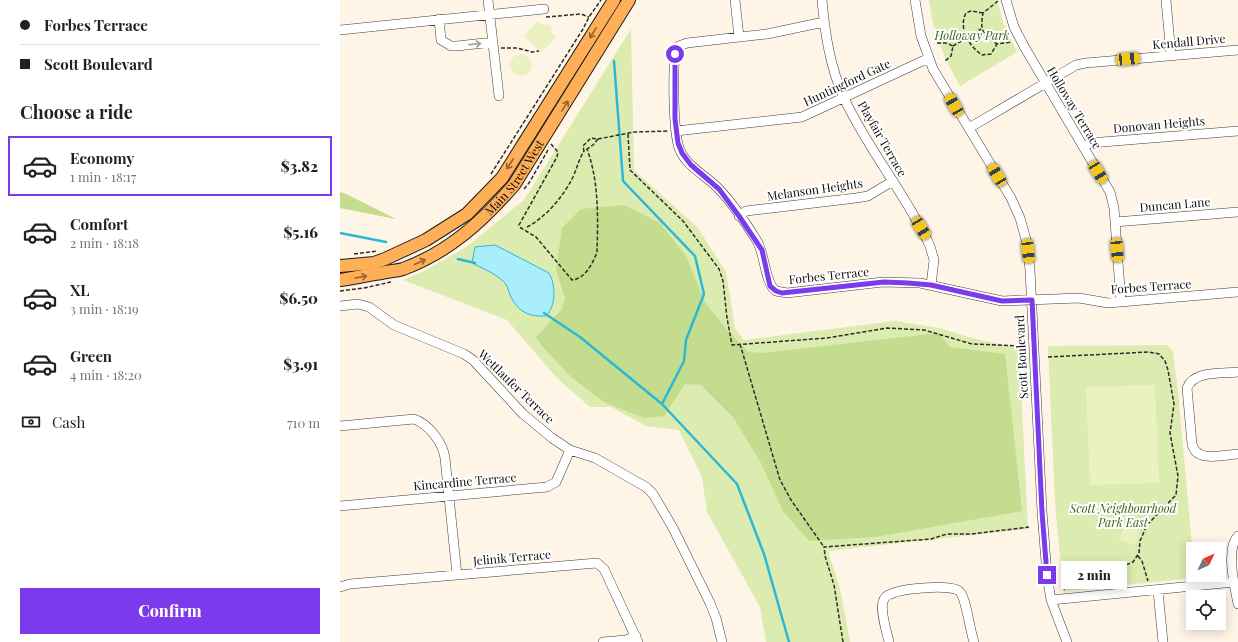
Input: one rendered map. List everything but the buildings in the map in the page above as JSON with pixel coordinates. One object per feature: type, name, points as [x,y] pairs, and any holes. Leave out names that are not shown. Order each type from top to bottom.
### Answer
[{"type":"main road","name":"Main Street West","points":[[340,266],[374,263],[385,259],[426,240],[467,214],[502,178],[614,0]]},
{"type":"main road","name":"Main Street West","points":[[340,280],[402,269],[438,253],[457,241],[494,209],[509,191],[544,139],[629,0]]},
{"type":"street","points":[[488,0],[499,96]]},
{"type":"street","points":[[735,0],[739,37]]},
{"type":"street","name":"Playfair Terrace","points":[[822,0],[824,22],[833,67],[844,98],[930,246],[934,260],[931,285]]},
{"type":"street","name":"Scott Boulevard","points":[[915,0],[918,27],[929,58],[1011,198],[1020,218],[1028,251],[1032,300],[1042,512],[1051,600],[1066,642]]},
{"type":"street","points":[[1166,0],[1171,55]]},
{"type":"street","name":"Holloway Terrace","points":[[1002,1],[1019,38],[1110,192],[1115,222],[1121,302]]},
{"type":"street","points":[[340,30],[544,8]]},
{"type":"street","points":[[439,19],[441,40],[451,46],[493,46]]},
{"type":"street","name":"Forbes Terrace","points":[[824,22],[768,34],[686,43],[677,48],[674,58],[672,131],[684,157],[719,189],[762,250],[769,283],[773,289],[779,292],[884,282],[931,285],[997,300],[1079,298],[1108,303],[1238,292]]},
{"type":"street","name":"Kendall Drive","points":[[969,128],[1069,68],[1081,64],[1238,50]]},
{"type":"street","name":"Huntingford Gate","points":[[672,131],[802,117],[929,58]]},
{"type":"street","name":"Donovan Heights","points":[[1084,147],[1090,143],[1238,130]]},
{"type":"street","name":"Melanson Heights","points":[[739,216],[746,211],[862,197],[875,192],[893,181]]},
{"type":"street","name":"Duncan Lane","points":[[1115,222],[1238,212]]},
{"type":"street","name":"Wettlaufer Terrace","points":[[340,306],[358,304],[370,306],[394,325],[464,354],[473,360],[523,414],[552,438],[570,450],[595,458],[646,487],[653,494],[673,528],[710,603],[718,623],[722,642]]},
{"type":"street","points":[[1238,372],[1197,376],[1190,382],[1187,392],[1192,444],[1195,451],[1204,456],[1238,454]]},
{"type":"street","points":[[340,426],[410,419],[420,422],[442,444],[445,458],[457,575]]},
{"type":"street","name":"Kincardine Terrace","points":[[340,506],[552,485],[556,482],[570,450]]},
{"type":"street","points":[[1238,536],[1234,541],[1232,552],[1234,582],[1238,604]]},
{"type":"street","name":"Jelinik Terrace","points":[[340,588],[350,584],[597,563],[604,569],[637,639]]},
{"type":"street","points":[[1051,600],[1158,591],[1234,582]]},
{"type":"street","points":[[889,642],[883,609],[886,597],[897,592],[947,586],[956,588],[962,595],[974,642]]},
{"type":"street","points":[[1158,591],[1162,642]]},
{"type":"street","points":[[603,642],[637,639]]},
{"type":"path","points":[[491,175],[601,0]]},
{"type":"path","points":[[997,44],[991,54],[982,55],[966,37],[963,19],[966,13],[983,13],[1002,1]]},
{"type":"path","points":[[983,13],[981,29],[983,34],[997,44],[1012,42]]},
{"type":"path","points":[[945,61],[951,56],[953,46],[981,29]]},
{"type":"path","points":[[937,43],[946,43],[953,46]]},
{"type":"path","points":[[493,46],[517,48],[532,52],[539,51]]},
{"type":"path","points":[[527,227],[546,215],[556,202],[572,178],[584,151],[583,146],[588,138],[598,139],[634,132],[672,131]]},
{"type":"path","points":[[628,134],[630,170],[683,221],[719,269],[723,281],[732,345],[827,338],[887,328],[924,330],[972,344],[1020,346]]},
{"type":"path","points":[[544,139],[554,145],[558,152],[557,157],[519,225],[540,241],[572,280],[577,280],[583,275],[595,259],[597,252],[598,216],[591,158],[587,149]]},
{"type":"path","points":[[584,151],[598,139]]},
{"type":"path","points":[[347,255],[380,250]]},
{"type":"path","points":[[740,344],[780,480],[791,500],[824,547],[824,556],[834,585],[843,642]]},
{"type":"path","points":[[1048,357],[1149,352],[1159,354],[1165,361],[1168,370],[1174,404],[1170,433],[1178,476],[1177,488],[1173,500],[1147,525],[1140,541],[1138,556],[1134,562],[1117,569],[1106,568],[1098,574],[1083,578],[1062,591]]},
{"type":"path","points":[[824,547],[930,539],[947,534],[972,534],[1029,527]]},
{"type":"path","points":[[1138,556],[1142,561],[1149,583]]},
{"type":"green space","name":"Holloway Park","points":[[929,0],[997,0],[1003,22],[1017,52],[960,86],[936,34]]},
{"type":"green space","points":[[538,21],[541,24],[551,25],[551,32],[556,37],[541,53],[523,36]]},
{"type":"green space","points":[[631,29],[634,170],[698,228],[726,272],[735,328],[744,340],[895,321],[939,328],[972,338],[1019,348],[1028,529],[828,551],[840,588],[850,642],[766,642],[760,607],[707,512],[702,477],[679,430],[646,426],[611,407],[590,407],[557,378],[507,320],[403,280],[422,272],[465,248],[524,200]]},
{"type":"green space","points":[[521,54],[529,57],[532,65],[529,73],[521,76],[513,73],[510,65],[513,57]]},
{"type":"green space","points":[[340,192],[346,194],[396,219],[340,208]]},
{"type":"green space","points":[[624,205],[660,223],[686,256],[706,304],[748,352],[762,353],[938,333],[950,347],[1005,354],[1022,511],[876,537],[809,541],[783,511],[761,463],[733,417],[701,385],[685,384],[664,416],[644,418],[604,402],[571,377],[542,346],[536,337],[562,309],[565,298],[556,270],[562,228],[581,209]]},
{"type":"green space","name":"Scott Neighbourhood Park East","points":[[1167,345],[1173,351],[1192,542],[1186,542],[1186,579],[1063,590],[1055,503],[1048,346]]},
{"type":"green space","points":[[1155,385],[1159,483],[1090,485],[1086,387]]},
{"type":"green space","points":[[1124,526],[1139,531],[1135,545],[1119,540]]},
{"type":"water","points":[[495,245],[549,273],[553,283],[554,295],[552,307],[546,316],[535,316],[522,311],[515,304],[502,280],[472,263],[475,247]]},
{"type":"waterway","points":[[614,61],[623,181],[695,256],[704,294],[686,340],[684,361],[662,404]]},
{"type":"waterway","points":[[340,233],[386,242]]},
{"type":"waterway","points":[[458,259],[475,263]]},
{"type":"waterway","points":[[544,313],[580,337],[662,404],[737,484],[764,554],[789,642]]},
{"type":"route","points":[[675,54],[675,119],[680,149],[684,157],[691,165],[719,189],[757,241],[762,250],[769,283],[773,289],[782,293],[884,282],[920,283],[1002,301],[1032,300],[1042,512],[1047,575]]}]
